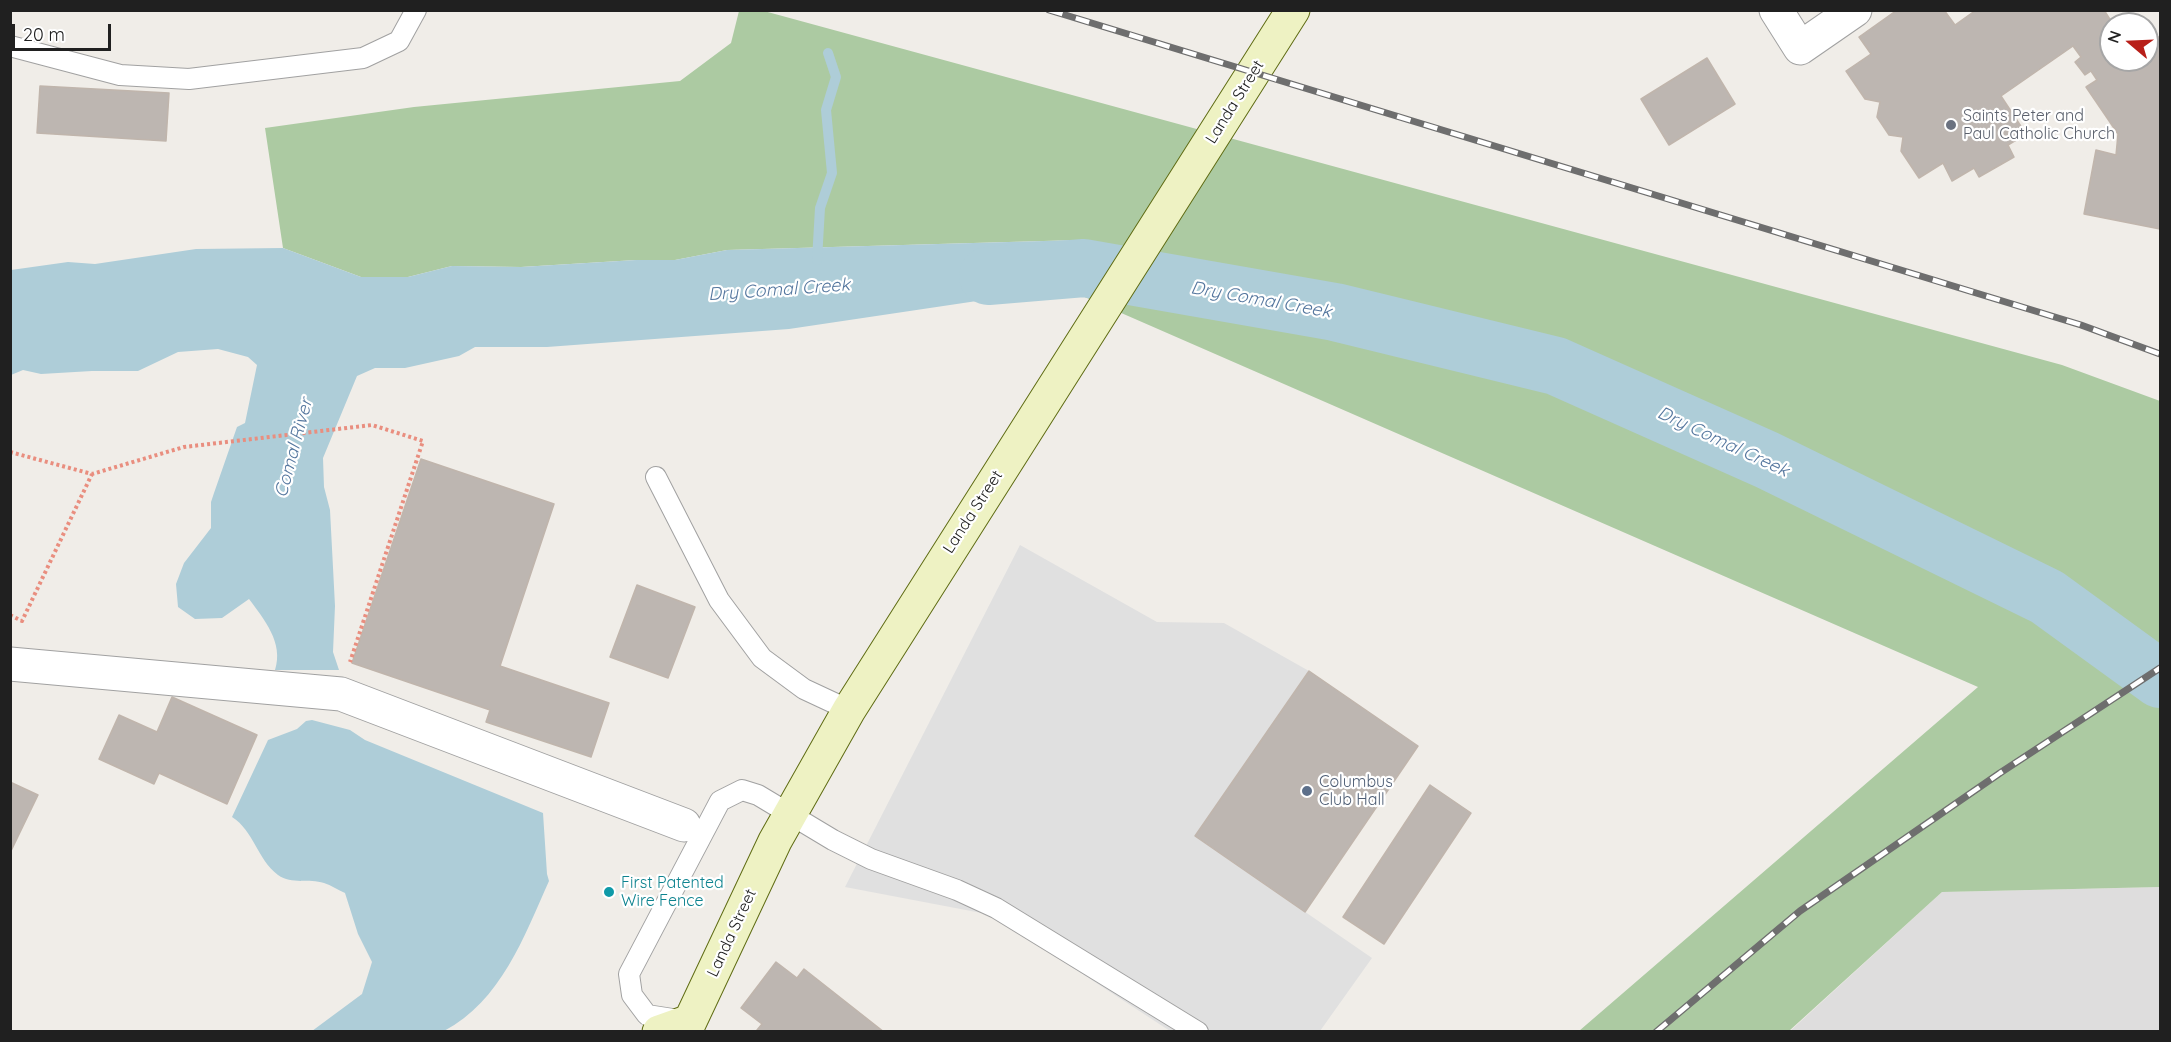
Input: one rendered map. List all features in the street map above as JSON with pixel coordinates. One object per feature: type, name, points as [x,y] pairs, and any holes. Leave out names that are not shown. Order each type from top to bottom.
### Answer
[{"type":"main road","name":"Landa Street","points":[[688,1026],[770,852],[849,710],[1293,10]]},
{"type":"main road","points":[[659,1032],[688,1026]]},
{"type":"street","points":[[1776,10],[1800,48],[1855,10]]},
{"type":"street","points":[[10,664],[341,694],[684,825]]},
{"type":"lane","points":[[10,46],[120,75],[189,79],[363,58],[399,41],[416,10]]},
{"type":"lane","points":[[657,477],[719,600],[762,658],[804,689],[849,710]]},
{"type":"lane","points":[[688,1026],[647,1015],[632,995],[629,974],[720,801],[742,790],[758,795],[833,840],[872,859],[957,890],[996,908],[1198,1032]]},
{"type":"path","points":[[10,452],[92,474],[184,447],[372,425],[423,441],[350,663]]},
{"type":"path","points":[[10,615],[22,621],[92,474]]},
{"type":"shaded area","points":[[1020,545],[1157,622],[1224,623],[1309,671],[1195,836],[1372,958],[1320,1031],[1170,1031],[992,915],[845,887]]},
{"type":"shaded area","points":[[2160,887],[2160,1031],[1789,1032],[1942,892]]},
{"type":"green space","points":[[739,11],[764,11],[2062,365],[2160,401],[2160,887],[1942,892],[1789,1031],[1579,1031],[1978,687],[1064,288],[1079,240],[727,250],[675,260],[521,267],[452,266],[408,277],[361,277],[283,248],[265,128],[414,107],[680,81],[731,43]]},
{"type":"water","name":"Comal River","points":[[1079,240],[1064,288],[789,329],[547,347],[475,347],[459,356],[405,368],[375,368],[357,376],[323,458],[324,487],[330,510],[335,606],[333,652],[339,670],[275,670],[277,650],[275,641],[266,623],[249,599],[222,618],[195,619],[178,607],[176,584],[184,563],[211,528],[211,502],[237,427],[245,423],[257,365],[248,357],[218,349],[178,352],[138,371],[41,374],[23,370],[11,375],[11,270],[68,262],[95,264],[196,249],[283,248],[361,277],[408,277],[452,266],[521,267],[675,260],[727,250]]},
{"type":"water","points":[[312,720],[350,730],[365,740],[543,813],[549,881],[530,924],[496,985],[481,1003],[444,1031],[312,1031],[362,994],[372,962],[358,934],[345,893],[324,883],[289,880],[278,875],[265,861],[246,830],[232,817],[268,740],[297,729],[306,721]]},
{"type":"building","name":"Saints Peter and Paul Catholic Church","points":[[1897,10],[1944,10],[1955,25],[1976,10],[2104,10],[2105,12],[2099,12],[2099,72],[2159,72],[2160,36],[2160,229],[2084,214],[2096,150],[2116,155],[2118,134],[2086,87],[2097,80],[2091,71],[2085,75],[2075,62],[2081,57],[2073,46],[2001,96],[2026,134],[2008,145],[2014,157],[1979,177],[1974,168],[1952,181],[1943,163],[1919,178],[1901,151],[1903,137],[1889,135],[1877,117],[1880,102],[1865,99],[1846,71],[1871,54],[1859,37]]},
{"type":"building","points":[[1707,58],[1735,104],[1669,145],[1641,99]]},
{"type":"building","points":[[40,86],[169,93],[166,141],[37,133]]},
{"type":"building","points":[[421,459],[554,504],[500,666],[609,703],[591,757],[486,722],[490,710],[352,663]]},
{"type":"building","points":[[637,585],[695,607],[668,678],[610,657]]},
{"type":"building","name":"Columbus Club Hall","points":[[1309,671],[1418,746],[1305,912],[1195,836]]},
{"type":"building","points":[[172,697],[257,735],[227,804],[159,773],[154,784],[99,759],[119,715],[157,732]]},
{"type":"building","points":[[10,782],[38,795],[10,853]]},
{"type":"building","points":[[1430,785],[1471,813],[1384,944],[1343,917]]},
{"type":"building","points":[[776,962],[797,978],[804,969],[884,1032],[759,1032],[757,1030],[762,1024],[741,1008]]},
{"type":"waterway","points":[[817,260],[820,208],[832,173],[826,110],[836,77],[828,53]]},
{"type":"waterway","name":"Dry Comal Creek","points":[[988,276],[1084,268],[1335,312],[1556,366],[1767,460],[2047,597],[2160,679]]},
{"type":"railway","points":[[1049,10],[2081,325],[2160,354]]},
{"type":"railway","points":[[1656,1032],[1800,911],[2000,773],[2160,668]]},
{"type":"place","name":"Saints Peter and Paul Catholic Church","points":[[1951,125]]},
{"type":"place","name":"Columbus Club Hall","points":[[1307,791]]},
{"type":"place","name":"First Patented Wire Fence","points":[[609,892]]}]
